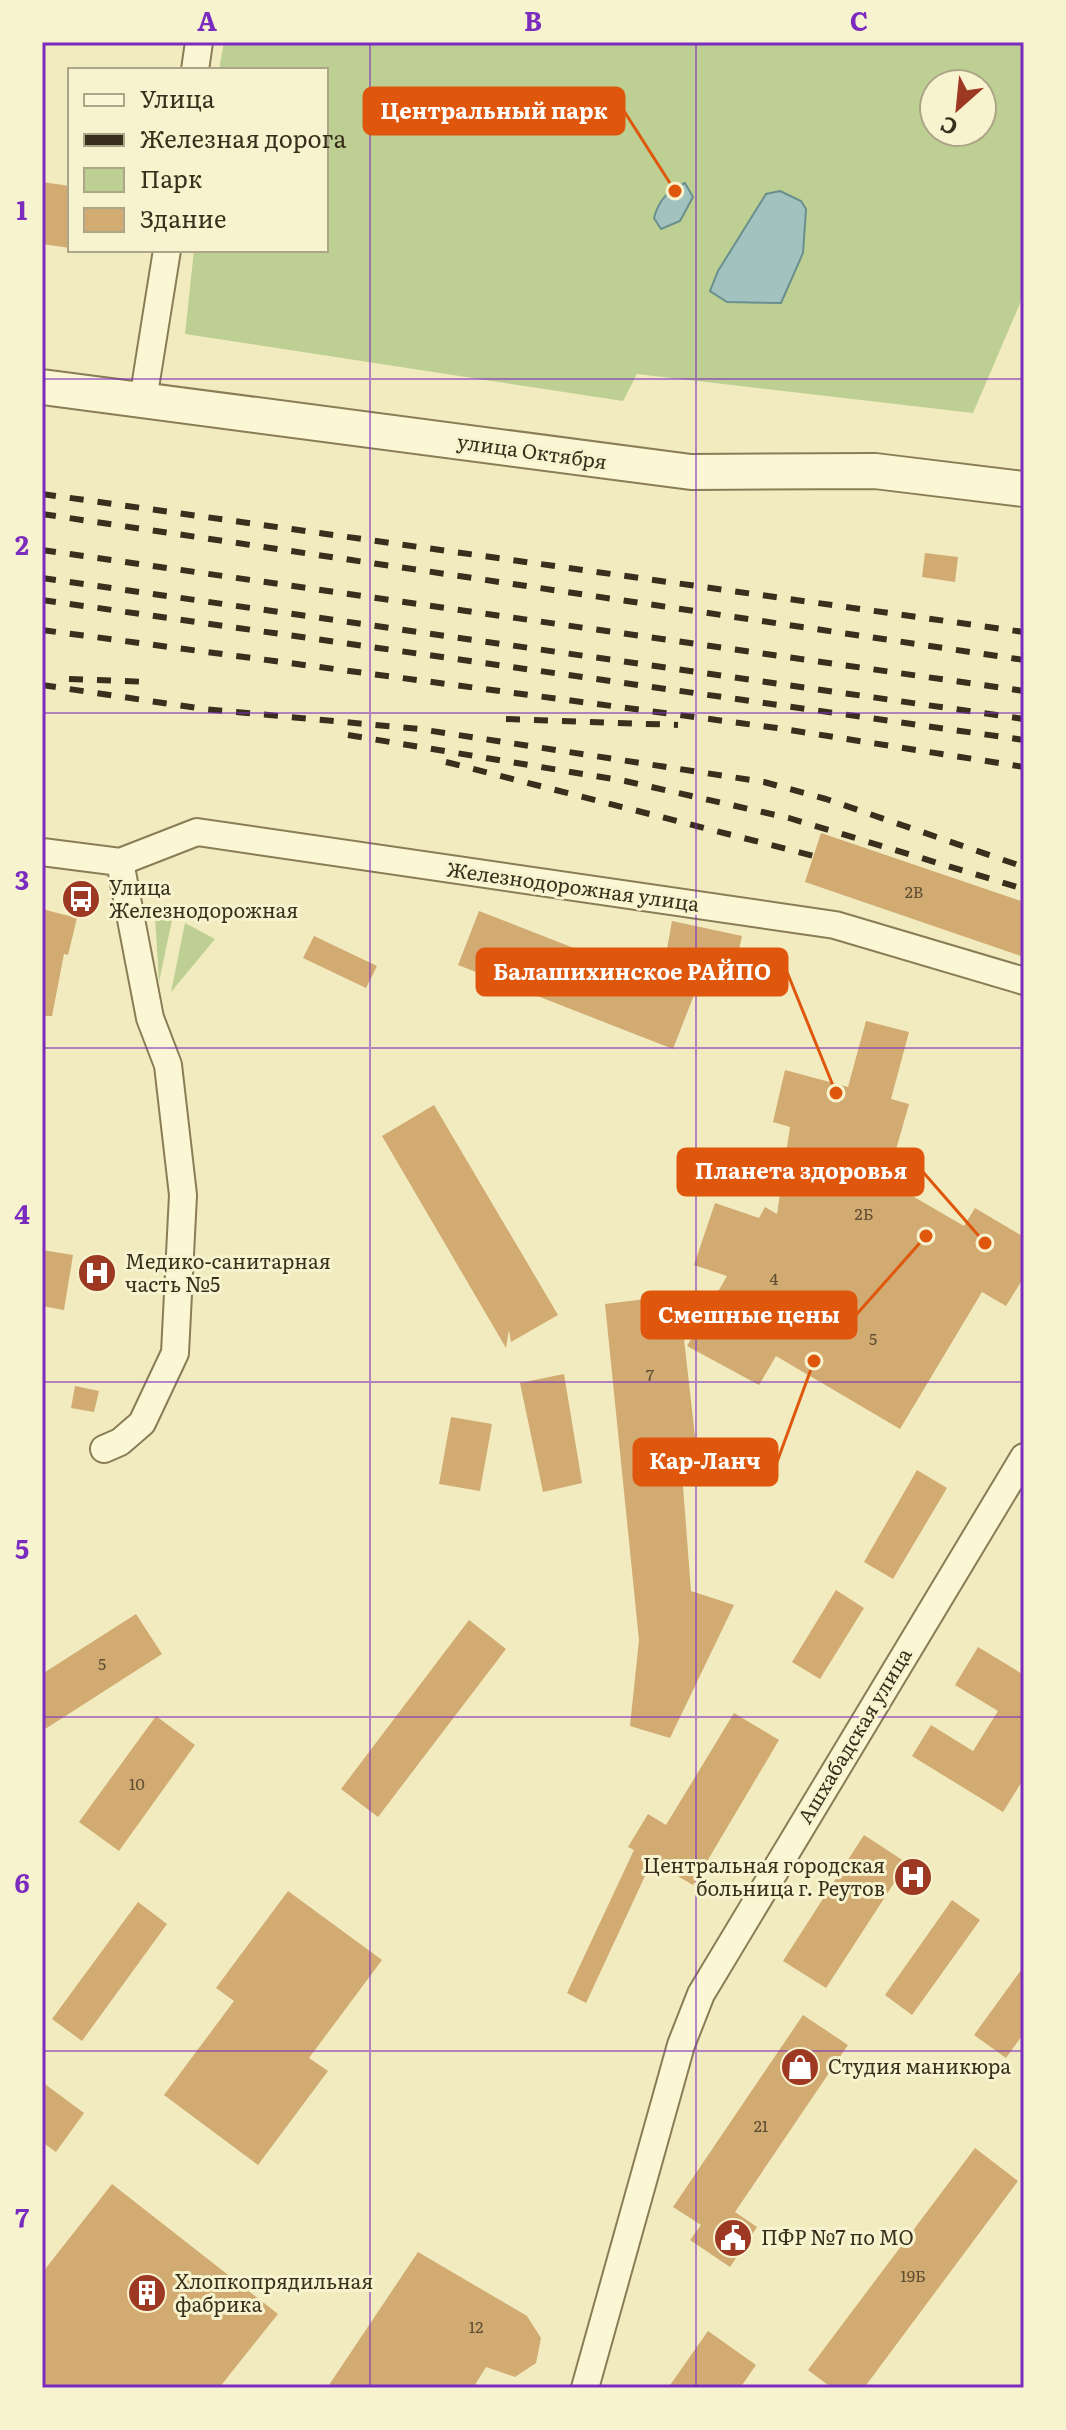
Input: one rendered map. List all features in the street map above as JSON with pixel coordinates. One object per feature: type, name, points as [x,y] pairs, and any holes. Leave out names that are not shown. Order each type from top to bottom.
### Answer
[{"type":"street","points":[[195,68],[199,42]]},
{"type":"street","points":[[143,400],[167,252]]},
{"type":"street","name":"улица Октября","points":[[42,387],[691,472],[875,471],[1024,489]]},
{"type":"street","name":"Железнодорожная улица","points":[[42,852],[120,862],[197,832],[835,925],[1024,981]]},
{"type":"street","points":[[104,1449],[120,1442],[142,1423],[175,1353],[183,1195],[168,1065],[150,1018],[120,862]]},
{"type":"street","name":"Ашхабадская улица","points":[[585,2388],[681,2045],[701,1994],[1024,1457]]},
{"type":"green space","points":[[224,42],[1024,42],[1024,294],[973,413],[637,374],[623,401],[185,334],[194,252],[328,252],[328,68],[219,68]]},
{"type":"green space","points":[[155,916],[172,920],[159,982]]},
{"type":"green space","points":[[185,923],[215,939],[171,992]]},
{"type":"water","points":[[685,183],[693,197],[680,221],[661,229],[654,218],[659,206],[669,193]]},
{"type":"water","points":[[780,191],[801,201],[806,209],[803,253],[781,303],[727,302],[710,291],[718,271],[766,194]]},
{"type":"building","points":[[42,182],[68,186],[68,248],[42,244]]},
{"type":"building","points":[[925,553],[958,557],[955,582],[922,577]]},
{"type":"building","points":[[821,833],[1024,902],[1024,957],[805,882]]},
{"type":"building","points":[[42,909],[77,918],[68,955],[64,954],[52,1016],[42,1016]]},
{"type":"building","points":[[479,911],[694,995],[673,1049],[458,965]]},
{"type":"building","points":[[672,921],[742,936],[736,963],[667,949]]},
{"type":"building","points":[[314,936],[377,966],[366,988],[303,958]]},
{"type":"building","points":[[866,1021],[909,1032],[891,1099],[909,1104],[889,1174],[917,1181],[909,1194],[964,1226],[975,1208],[1024,1237],[1024,1277],[1006,1306],[982,1292],[900,1429],[776,1356],[759,1385],[687,1346],[727,1276],[694,1265],[715,1203],[759,1218],[765,1207],[777,1214],[790,1127],[773,1122],[785,1070],[848,1087]]},
{"type":"building","points":[[434,1105],[558,1315],[511,1342],[509,1330],[506,1348],[382,1136]]},
{"type":"building","points":[[42,1250],[73,1255],[64,1310],[42,1306]]},
{"type":"building","points":[[679,1295],[696,1445],[680,1447],[691,1591],[734,1605],[670,1738],[630,1726],[639,1640],[605,1304]]},
{"type":"building","points":[[564,1374],[582,1483],[543,1492],[520,1383]]},
{"type":"building","points":[[75,1386],[99,1391],[94,1412],[71,1408]]},
{"type":"building","points":[[451,1417],[492,1424],[480,1491],[439,1484]]},
{"type":"building","points":[[917,1470],[947,1488],[893,1579],[864,1562]]},
{"type":"building","points":[[836,1590],[864,1608],[820,1679],[792,1662]]},
{"type":"building","points":[[136,1614],[162,1654],[42,1731],[42,1674]]},
{"type":"building","points":[[469,1620],[506,1649],[378,1817],[341,1789]]},
{"type":"building","points":[[978,1647],[1024,1675],[1024,1778],[1003,1812],[912,1756],[931,1725],[973,1751],[998,1711],[955,1685]]},
{"type":"building","points":[[734,1713],[779,1740],[693,1885],[652,1861],[586,2003],[567,1993],[634,1850],[628,1847],[648,1814],[666,1825]]},
{"type":"building","points":[[156,1716],[195,1745],[119,1851],[79,1822]]},
{"type":"building","points":[[864,1835],[907,1863],[826,1988],[783,1961]]},
{"type":"building","points":[[288,1891],[382,1960],[309,2058],[328,2071],[258,2165],[164,2095],[234,2001],[216,1988]]},
{"type":"building","points":[[952,1900],[980,1920],[912,2015],[885,1995]]},
{"type":"building","points":[[138,1902],[167,1924],[82,2041],[52,2019]]},
{"type":"building","points":[[1024,1966],[1024,2033],[1006,2058],[974,2035]]},
{"type":"building","points":[[803,2015],[848,2045],[735,2212],[757,2227],[730,2267],[690,2240],[701,2225],[673,2207]]},
{"type":"building","points":[[42,2082],[84,2113],[56,2152],[42,2142]]},
{"type":"building","points":[[975,2148],[1018,2181],[864,2388],[832,2388],[808,2370]]},
{"type":"building","name":"Хлопкопрядильная фабрика","points":[[112,2184],[278,2314],[219,2388],[42,2388],[42,2273]]},
{"type":"building","points":[[418,2252],[527,2316],[541,2338],[536,2363],[515,2377],[486,2367],[473,2388],[327,2388]]},
{"type":"building","points":[[708,2331],[756,2365],[740,2388],[668,2388]]},
{"type":"railway","points":[[42,494],[1024,632]]},
{"type":"railway","points":[[42,514],[1024,660]]},
{"type":"railway","points":[[42,550],[1024,691]]},
{"type":"railway","points":[[42,578],[1024,719]]},
{"type":"railway","points":[[42,600],[1024,740]]},
{"type":"railway","points":[[42,630],[777,728],[1024,767]]},
{"type":"railway","points":[[69,679],[149,682]]},
{"type":"railway","points":[[42,685],[204,709],[419,729],[764,782],[826,799],[1024,867]]},
{"type":"railway","points":[[506,719],[678,725]]},
{"type":"railway","points":[[348,735],[625,781],[789,818],[1024,889]]},
{"type":"railway","points":[[446,762],[814,856]]},
{"type":"place","name":"Центральный парк","points":[[675,191]]},
{"type":"place","name":"Улица Железнодорожная","points":[[81,899]]},
{"type":"place","name":"Балашихинское РАЙПО","points":[[836,1093]]},
{"type":"place","name":"Смешные цены","points":[[926,1236]]},
{"type":"place","name":"Планета здоровья","points":[[985,1243]]},
{"type":"place","name":"Медико-санитарная часть №5","points":[[97,1273]]},
{"type":"place","name":"Кар-Ланч","points":[[814,1361]]},
{"type":"place","name":"Центральная городская больница г. Реутов","points":[[913,1877]]},
{"type":"place","name":"Студия маникюра","points":[[800,2067]]},
{"type":"place","name":"ПФР №7 по МО","points":[[733,2238]]},
{"type":"place","name":"Хлопкопрядильная фабрика","points":[[147,2293]]}]
